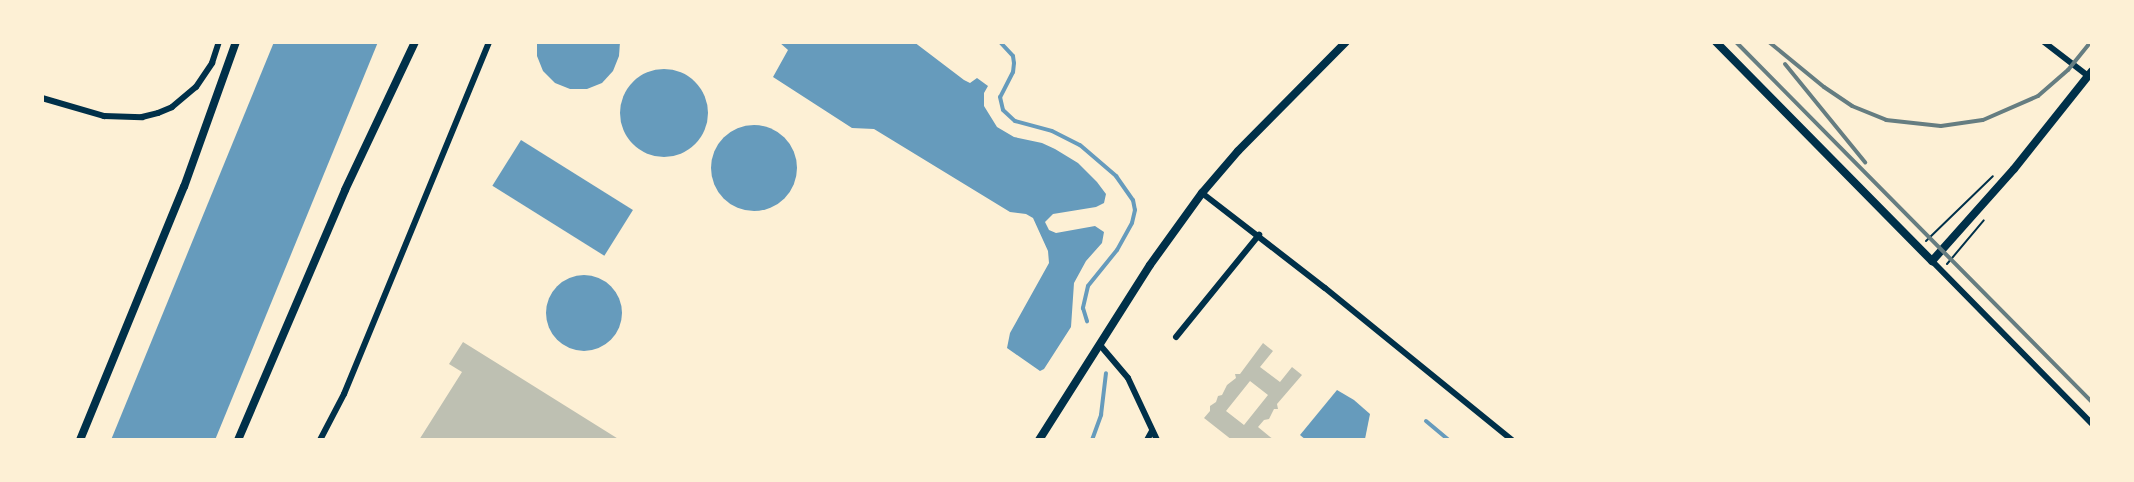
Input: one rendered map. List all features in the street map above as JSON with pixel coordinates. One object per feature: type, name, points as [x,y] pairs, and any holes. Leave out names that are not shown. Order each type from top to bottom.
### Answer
[{"type":"street","points":[[42,98],[104,116],[142,117],[158,113],[172,107],[196,87],[212,63],[219,42]]},
{"type":"street","points":[[80,440],[184,187],[236,42]]},
{"type":"street","points":[[238,440],[335,211],[415,42]]},
{"type":"street","points":[[320,440],[349,384],[489,42]]},
{"type":"street","points":[[1039,440],[1150,264],[1202,193],[1238,151],[1346,42]]},
{"type":"street","points":[[1716,42],[2092,424]]},
{"type":"street","points":[[1932,261],[2014,169],[2090,73],[2044,42]]},
{"type":"street","points":[[1202,193],[1259,235],[1512,440]]},
{"type":"street","points":[[1176,337],[1259,235]]},
{"type":"street","points":[[1100,345],[1128,378],[1156,440]]},
{"type":"street","points":[[1147,440],[1152,431]]},
{"type":"path","points":[[1919,248],[1995,174]]},
{"type":"water","points":[[274,42],[378,42],[215,440],[111,440]]},
{"type":"water","points":[[537,42],[620,42],[619,56],[613,71],[602,83],[587,89],[570,89],[555,83],[543,71],[537,56]]},
{"type":"water","points":[[779,42],[914,42],[964,80],[970,83],[977,78],[988,86],[984,93],[984,106],[997,127],[1014,137],[1042,143],[1055,149],[1078,163],[1097,182],[1106,194],[1104,203],[1096,207],[1053,214],[1045,222],[1049,230],[1056,233],[1095,226],[1104,232],[1102,243],[1086,261],[1074,283],[1071,327],[1044,369],[1040,371],[1007,348],[1010,333],[1049,263],[1048,251],[1033,218],[1026,214],[1010,212],[874,129],[852,128],[773,77],[788,50]]},
{"type":"water","points":[[664,69],[689,76],[701,88],[708,113],[701,138],[689,150],[664,157],[639,150],[627,138],[620,113],[627,88],[639,76]]},
{"type":"water","points":[[754,125],[778,132],[790,144],[797,168],[790,192],[778,204],[754,211],[730,204],[718,192],[711,168],[718,144],[730,132]]},
{"type":"water","points":[[521,140],[633,210],[604,256],[492,186]]},
{"type":"water","points":[[584,275],[598,278],[611,286],[619,299],[622,313],[619,327],[611,340],[598,348],[584,351],[570,348],[557,340],[549,327],[546,313],[549,299],[557,286],[570,278]]},
{"type":"water","points":[[1337,390],[1354,400],[1370,414],[1365,439],[1306,440],[1300,435]]},
{"type":"building","points":[[463,342],[620,440],[419,440],[462,372],[449,364]]},
{"type":"building","points":[[1263,343],[1273,351],[1260,367],[1280,382],[1292,367],[1302,375],[1277,404],[1278,409],[1274,409],[1269,419],[1264,420],[1258,427],[1274,440],[1232,440],[1204,418],[1218,396],[1222,395],[1227,385],[1236,378],[1235,374],[1240,374]],"holes":[[[1250,381],[1268,395],[1244,425],[1226,411]]]},
{"type":"waterway","points":[[1000,42],[1013,56],[1014,63],[1013,72],[1000,97],[1003,110],[1015,121],[1052,131],[1080,145],[1116,176],[1133,200],[1135,210],[1132,223],[1117,250],[1088,286],[1083,308],[1087,321]]},
{"type":"waterway","points":[[1092,440],[1101,415],[1106,373]]},
{"type":"waterway","points":[[1426,421],[1449,440]]},
{"type":"railway","points":[[1736,42],[2092,402]]},
{"type":"railway","points":[[1769,42],[1824,87],[1852,106],[1886,120],[1941,126],[1983,120],[2038,96],[2068,70],[2091,42]]},
{"type":"railway","points":[[1785,64],[1865,162]]}]
